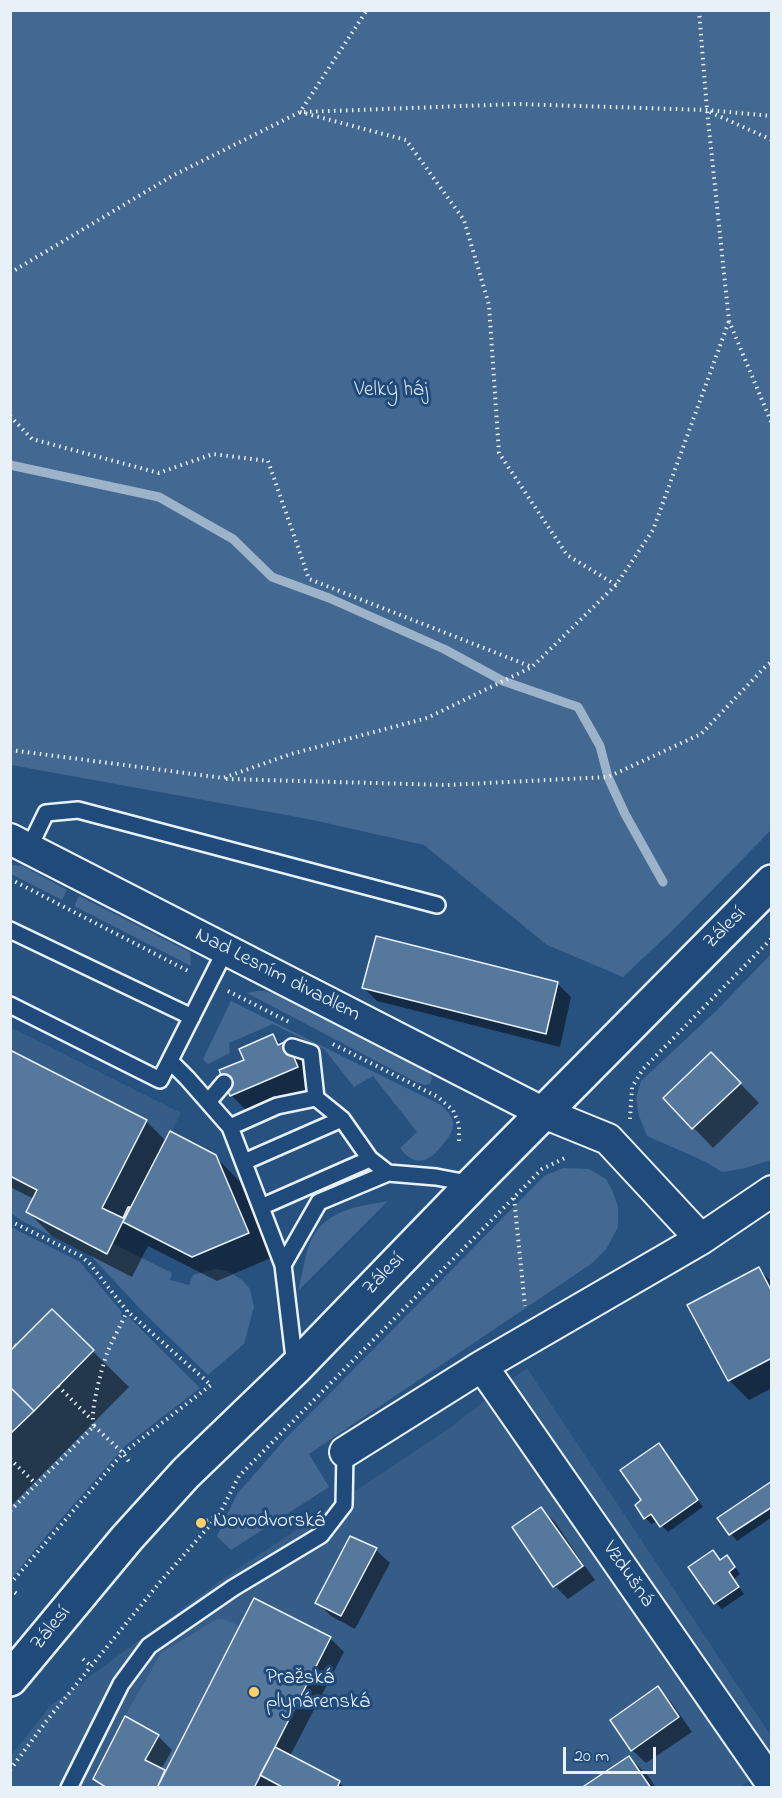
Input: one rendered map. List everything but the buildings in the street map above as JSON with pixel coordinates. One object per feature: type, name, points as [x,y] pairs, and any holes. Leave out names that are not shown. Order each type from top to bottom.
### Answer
[{"type":"main road","name":"Zálesí","points":[[10,1679],[127,1538],[186,1473],[296,1367],[771,882]]},
{"type":"street","name":"Nad Lesním divadlem","points":[[20,844],[544,1113],[608,1139]]},
{"type":"street","points":[[608,1139],[701,1239]]},
{"type":"street","points":[[345,1452],[482,1366],[701,1239],[771,1191]]},
{"type":"street","name":"Vzdušná","points":[[482,1366],[771,1784]]},
{"type":"lane","points":[[20,844],[46,813],[78,810],[437,905]]},
{"type":"lane","points":[[10,930],[192,1017]]},
{"type":"lane","points":[[10,1005],[160,1080],[226,949]]},
{"type":"lane","points":[[292,1047],[311,1053],[316,1098],[342,1119],[370,1160],[388,1173]]},
{"type":"lane","points":[[170,1061],[230,1127],[284,1265],[296,1367]]},
{"type":"lane","points":[[208,1102],[224,1083]]},
{"type":"lane","points":[[230,1127],[277,1106],[316,1098]]},
{"type":"lane","points":[[244,1162],[342,1119]]},
{"type":"lane","points":[[261,1207],[370,1160]]},
{"type":"lane","points":[[284,1265],[319,1202],[388,1173],[436,1177],[473,1184]]},
{"type":"lane","points":[[69,1788],[121,1684],[149,1646],[233,1588],[321,1535],[344,1505],[345,1452]]},
{"type":"path","points":[[300,112],[367,10]]},
{"type":"path","points":[[699,10],[729,321],[771,424]]},
{"type":"path","points":[[10,273],[172,176],[300,112],[516,104],[707,110],[771,116]]},
{"type":"path","points":[[707,110],[771,140]]},
{"type":"path","points":[[300,112],[406,140],[464,220],[489,305],[499,453],[567,555],[616,585]]},
{"type":"path","points":[[223,778],[291,754],[427,718],[532,667],[616,585],[654,530],[729,321]]},
{"type":"path","points":[[10,416],[32,439],[159,473],[213,454],[268,461],[309,579],[532,667]]},
{"type":"path","points":[[10,750],[223,778],[447,785],[608,777],[701,734],[771,662]]},
{"type":"path","points":[[10,879],[293,1024]]},
{"type":"path","points":[[10,1770],[91,1666],[219,1515],[239,1476],[542,1169],[565,1156],[582,1158],[631,1118],[632,1087],[643,1069],[771,938]]},
{"type":"path","points":[[324,1040],[438,1097],[453,1110],[459,1125],[459,1141]]},
{"type":"path","points":[[514,1197],[529,1340]]},
{"type":"path","points":[[10,1221],[81,1256],[127,1311],[211,1385],[123,1453],[10,1584]]},
{"type":"path","points":[[127,1311],[107,1355],[92,1420],[94,1426],[123,1453],[129,1462]]},
{"type":"path","points":[[10,1341],[16,1346]]},
{"type":"path","points":[[58,1386],[92,1420]]},
{"type":"path","points":[[10,1511],[94,1426]]},
{"type":"path","points":[[10,1459],[36,1484]]},
{"type":"path","points":[[201,1523],[219,1515]]},
{"type":"path","points":[[10,1589],[17,1594]]},
{"type":"path","points":[[83,1659],[91,1666]]},
{"type":"shaded area","points":[[10,1027],[181,1113],[107,1254],[26,1212],[11,1176]]},
{"type":"shaded area","points":[[527,1368],[772,1737],[771,1761],[740,1788],[11,1788],[10,1757],[51,1705],[224,1578],[451,1427]]},
{"type":"green space","name":"Velký háj","points":[[10,11],[771,11],[771,830],[674,929],[623,977],[547,945],[424,845],[308,819],[11,765]]},
{"type":"green space","points":[[11,865],[23,866],[67,890],[62,900],[11,874]]},
{"type":"green space","points":[[79,896],[190,952],[191,966],[74,906]]},
{"type":"green space","points":[[771,954],[771,1160],[742,1169],[722,1172],[706,1162],[647,1136],[639,1116],[636,1098],[641,1081],[717,1010]],"holes":[[[711,1052],[740,1083],[692,1129],[663,1098]]]},
{"type":"green space","points":[[257,991],[275,994],[429,1072],[432,1078],[430,1084],[416,1082],[247,993]]},
{"type":"green space","points":[[231,1001],[441,1105],[450,1114],[453,1122],[449,1136],[428,1158],[417,1161],[412,1159],[400,1148],[417,1132],[373,1076],[354,1087],[325,1050],[273,1024],[229,1043],[230,1053],[208,1064],[203,1059]]},
{"type":"green space","points":[[563,1168],[589,1169],[606,1179],[618,1206],[618,1227],[607,1248],[591,1264],[309,1454],[329,1487],[231,1550],[217,1536],[237,1494],[287,1437],[544,1176]]},
{"type":"green space","points":[[10,1176],[37,1190],[26,1212],[112,1243],[172,1273],[170,1280],[189,1285],[193,1275],[216,1269],[228,1271],[242,1280],[250,1289],[254,1307],[244,1344],[208,1375],[144,1313],[90,1255],[20,1220],[11,1213]]},
{"type":"green space","points":[[388,1201],[298,1291],[311,1240],[325,1222],[344,1211]]},
{"type":"green space","points":[[11,1227],[80,1262],[122,1312],[121,1316],[126,1320],[128,1316],[200,1388],[125,1446],[11,1579],[11,1434],[94,1350],[52,1309],[11,1351]]},
{"type":"green space","points":[[217,1619],[239,1626],[165,1771],[145,1760],[154,1742],[158,1740],[156,1739],[158,1734],[125,1716],[161,1653]]},
{"type":"waterway","points":[[10,465],[159,497],[233,539],[272,577],[329,598],[444,649],[503,681],[578,707],[600,746],[608,777],[625,814],[663,882]]},
{"type":"place","name":"Novodvorská","points":[[201,1523]]},
{"type":"place","name":"Pražská plynárenská","points":[[254,1692]]}]
